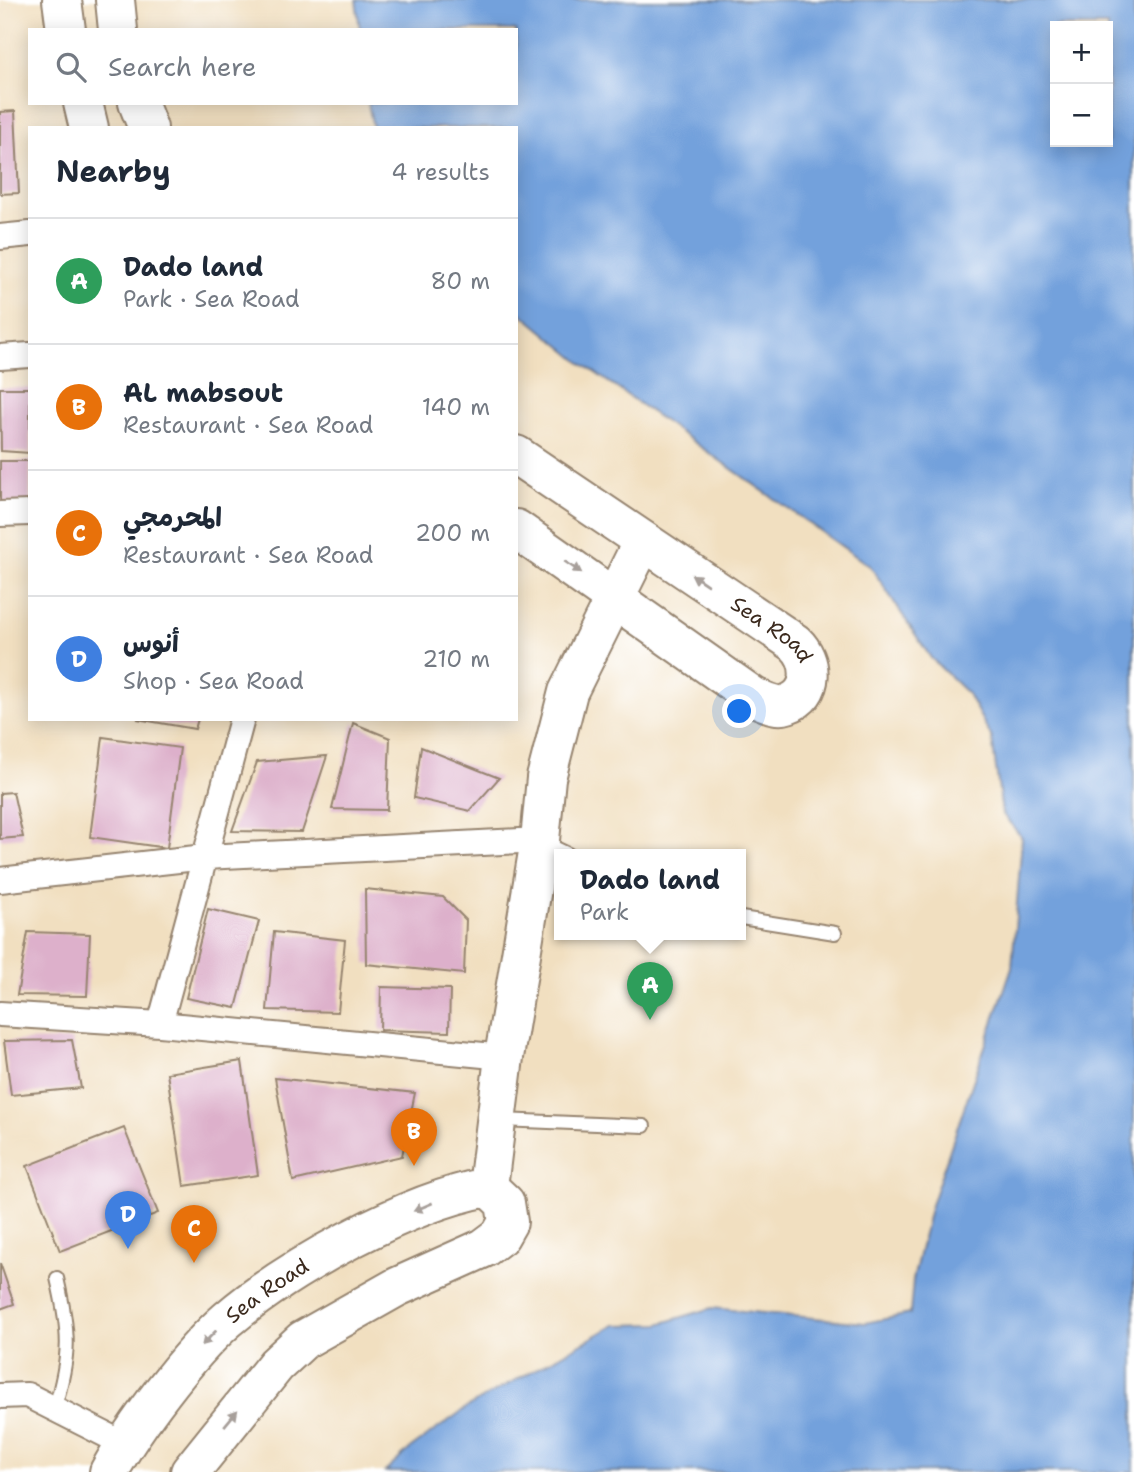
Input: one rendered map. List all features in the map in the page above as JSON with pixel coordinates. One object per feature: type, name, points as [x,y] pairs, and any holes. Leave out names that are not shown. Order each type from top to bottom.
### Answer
[{"type":"highway","points":[[62,0],[66,28]]},
{"type":"highway","points":[[115,0],[118,28]]},
{"type":"highway","points":[[83,105],[88,126]]},
{"type":"highway","points":[[139,105],[147,126]]},
{"type":"highway","name":"Sea Road","points":[[518,456],[795,643],[806,654],[811,672],[804,688],[788,704],[773,705],[754,697],[518,530]]},
{"type":"highway","points":[[190,1472],[276,1365],[303,1340],[397,1287],[484,1248],[500,1236],[508,1222],[505,1203],[488,1187],[504,1057],[554,847],[546,778],[568,692],[643,541]]},
{"type":"highway","name":"Sea Road","points":[[116,1458],[198,1350],[227,1320],[285,1279],[343,1244],[423,1207],[465,1191],[488,1187]]},
{"type":"street","points":[[0,237],[28,234]]},
{"type":"street","points":[[0,356],[28,355]]},
{"type":"street","points":[[0,514],[28,513]]},
{"type":"street","points":[[160,1024],[241,721]]},
{"type":"street","points":[[0,880],[205,858],[554,847]]},
{"type":"street","points":[[0,1014],[160,1024],[504,1057]]},
{"type":"street","points":[[0,1396],[27,1395],[54,1410],[116,1458]]},
{"type":"lane","points":[[746,919],[835,933]]},
{"type":"lane","points":[[496,1119],[644,1126]]},
{"type":"lane","points":[[54,1410],[65,1374],[69,1345],[57,1278]]},
{"type":"water","points":[[356,0],[1134,0],[1134,1472],[385,1472],[411,1448],[466,1408],[615,1325],[659,1324],[712,1308],[865,1323],[910,1314],[913,1280],[930,1208],[1012,967],[1022,838],[1002,813],[992,738],[968,694],[931,658],[871,567],[580,362],[518,311],[518,126],[373,126],[368,105],[518,105],[518,28],[360,28]]},
{"type":"building","points":[[15,111],[19,193],[0,194],[0,112]]},
{"type":"building","points":[[0,388],[28,388],[28,453],[1,451]]},
{"type":"building","points":[[0,461],[28,461],[28,503],[0,503]]},
{"type":"building","points":[[149,721],[197,721],[195,729]]},
{"type":"building","points":[[353,723],[390,738],[387,810],[332,809]]},
{"type":"building","points":[[103,737],[180,748],[167,848],[90,837]]},
{"type":"building","points":[[421,747],[499,778],[470,811],[414,798]]},
{"type":"building","points":[[327,756],[302,832],[232,831],[257,762]]},
{"type":"building","points":[[13,792],[23,837],[0,839],[0,793]]},
{"type":"building","points":[[365,889],[443,897],[466,920],[464,974],[366,964]]},
{"type":"building","points":[[208,909],[259,921],[236,1008],[186,998]]},
{"type":"building","points":[[28,932],[90,934],[87,996],[17,995]]},
{"type":"building","points":[[274,932],[345,940],[338,1012],[267,1010]]},
{"type":"building","points":[[381,987],[450,989],[449,1032],[380,1030]]},
{"type":"building","points":[[72,1040],[81,1088],[11,1095],[4,1041]]},
{"type":"building","points":[[242,1061],[258,1175],[184,1186],[167,1073]]},
{"type":"building","points":[[275,1078],[415,1093],[402,1156],[293,1181]]},
{"type":"building","points":[[124,1128],[158,1213],[60,1251],[27,1166]]},
{"type":"building","points":[[0,1263],[14,1304],[0,1309]]},
{"type":"place","name":"Dado land","points":[[650,1020]]},
{"type":"place","name":"AL mabsout","points":[[414,1166]]},
{"type":"place","name":"أنوس","points":[[128,1249]]},
{"type":"place","name":"المحرمجي","points":[[194,1263]]}]
